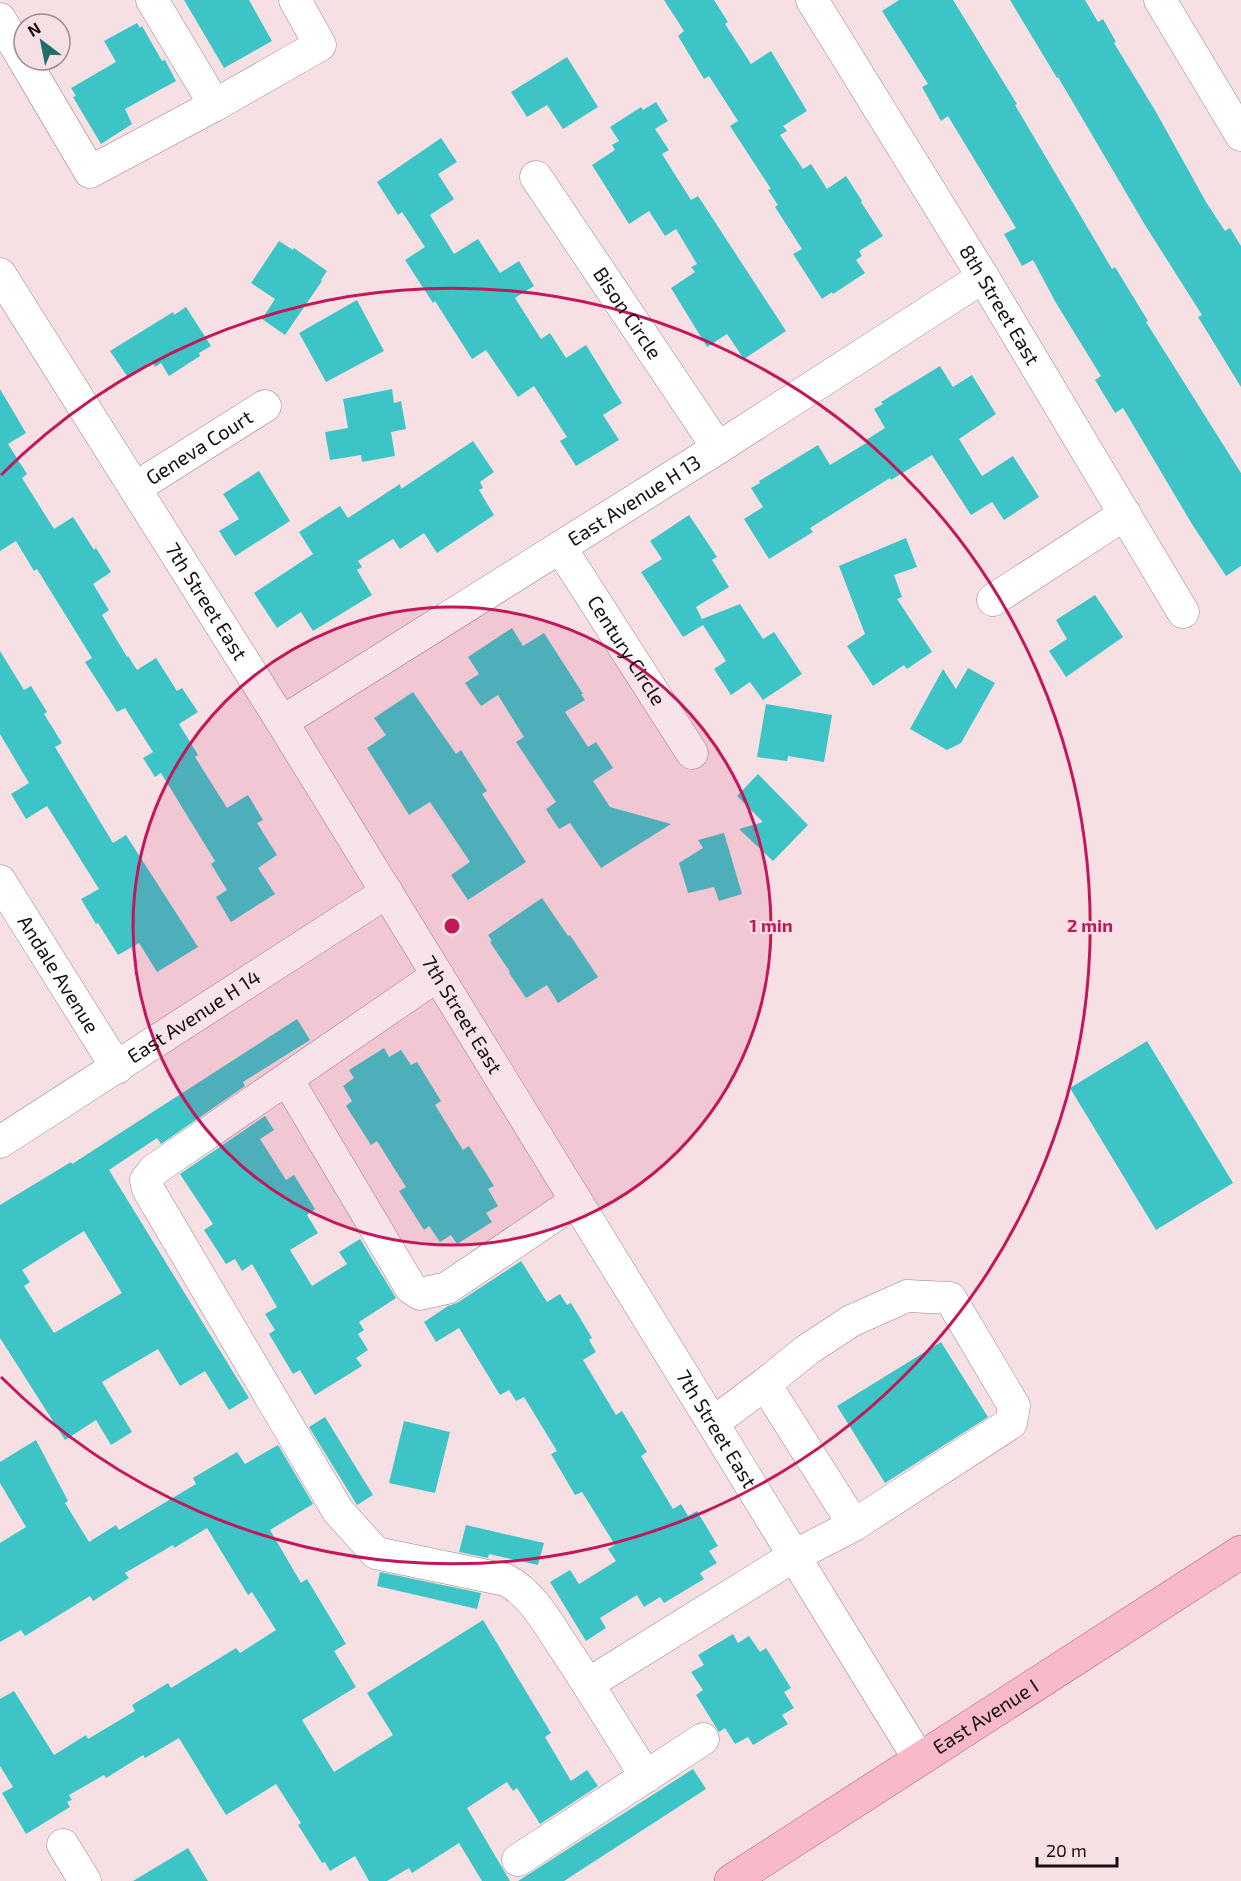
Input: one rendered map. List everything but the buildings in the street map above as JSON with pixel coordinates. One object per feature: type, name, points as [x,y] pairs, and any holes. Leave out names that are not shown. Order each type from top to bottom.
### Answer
[{"type":"main road","name":"East Avenue I","points":[[731,1881],[1241,1552]]},
{"type":"street","points":[[152,0],[215,105]]},
{"type":"street","points":[[31,72],[90,172],[320,45],[295,0]]},
{"type":"street","name":"8th Street East","points":[[812,0],[983,277],[1183,612]]},
{"type":"street","points":[[1160,0],[1241,135]]},
{"type":"street","points":[[0,19],[12,40]]},
{"type":"street","name":"Bison Circle","points":[[536,177],[718,448]]},
{"type":"street","name":"7th Street East","points":[[0,274],[282,722],[919,1760]]},
{"type":"street","name":"East Avenue H 13","points":[[282,722],[718,448],[983,277]]},
{"type":"street","name":"Geneva Court","points":[[135,488],[265,406]]},
{"type":"street","points":[[993,600],[1125,514]]},
{"type":"street","name":"Century Circle","points":[[560,547],[692,753]]},
{"type":"street","name":"Andale Avenue","points":[[0,880],[117,1068]]},
{"type":"street","name":"East Avenue H 14","points":[[0,1142],[387,892]]},
{"type":"street","points":[[438,975],[154,1170],[146,1180],[148,1189],[338,1511],[376,1553],[506,1580],[519,1587],[532,1600],[646,1777]]},
{"type":"street","points":[[287,1079],[411,1288],[420,1294],[447,1288],[576,1202]]},
{"type":"street","points":[[588,1684],[794,1556],[854,1525],[1011,1423],[1014,1406],[950,1298],[907,1296],[851,1321],[807,1350],[712,1423]]},
{"type":"street","points":[[765,1384],[854,1525]]},
{"type":"street","points":[[518,1860],[703,1739]]},
{"type":"street","points":[[63,1845],[85,1881]]}]
